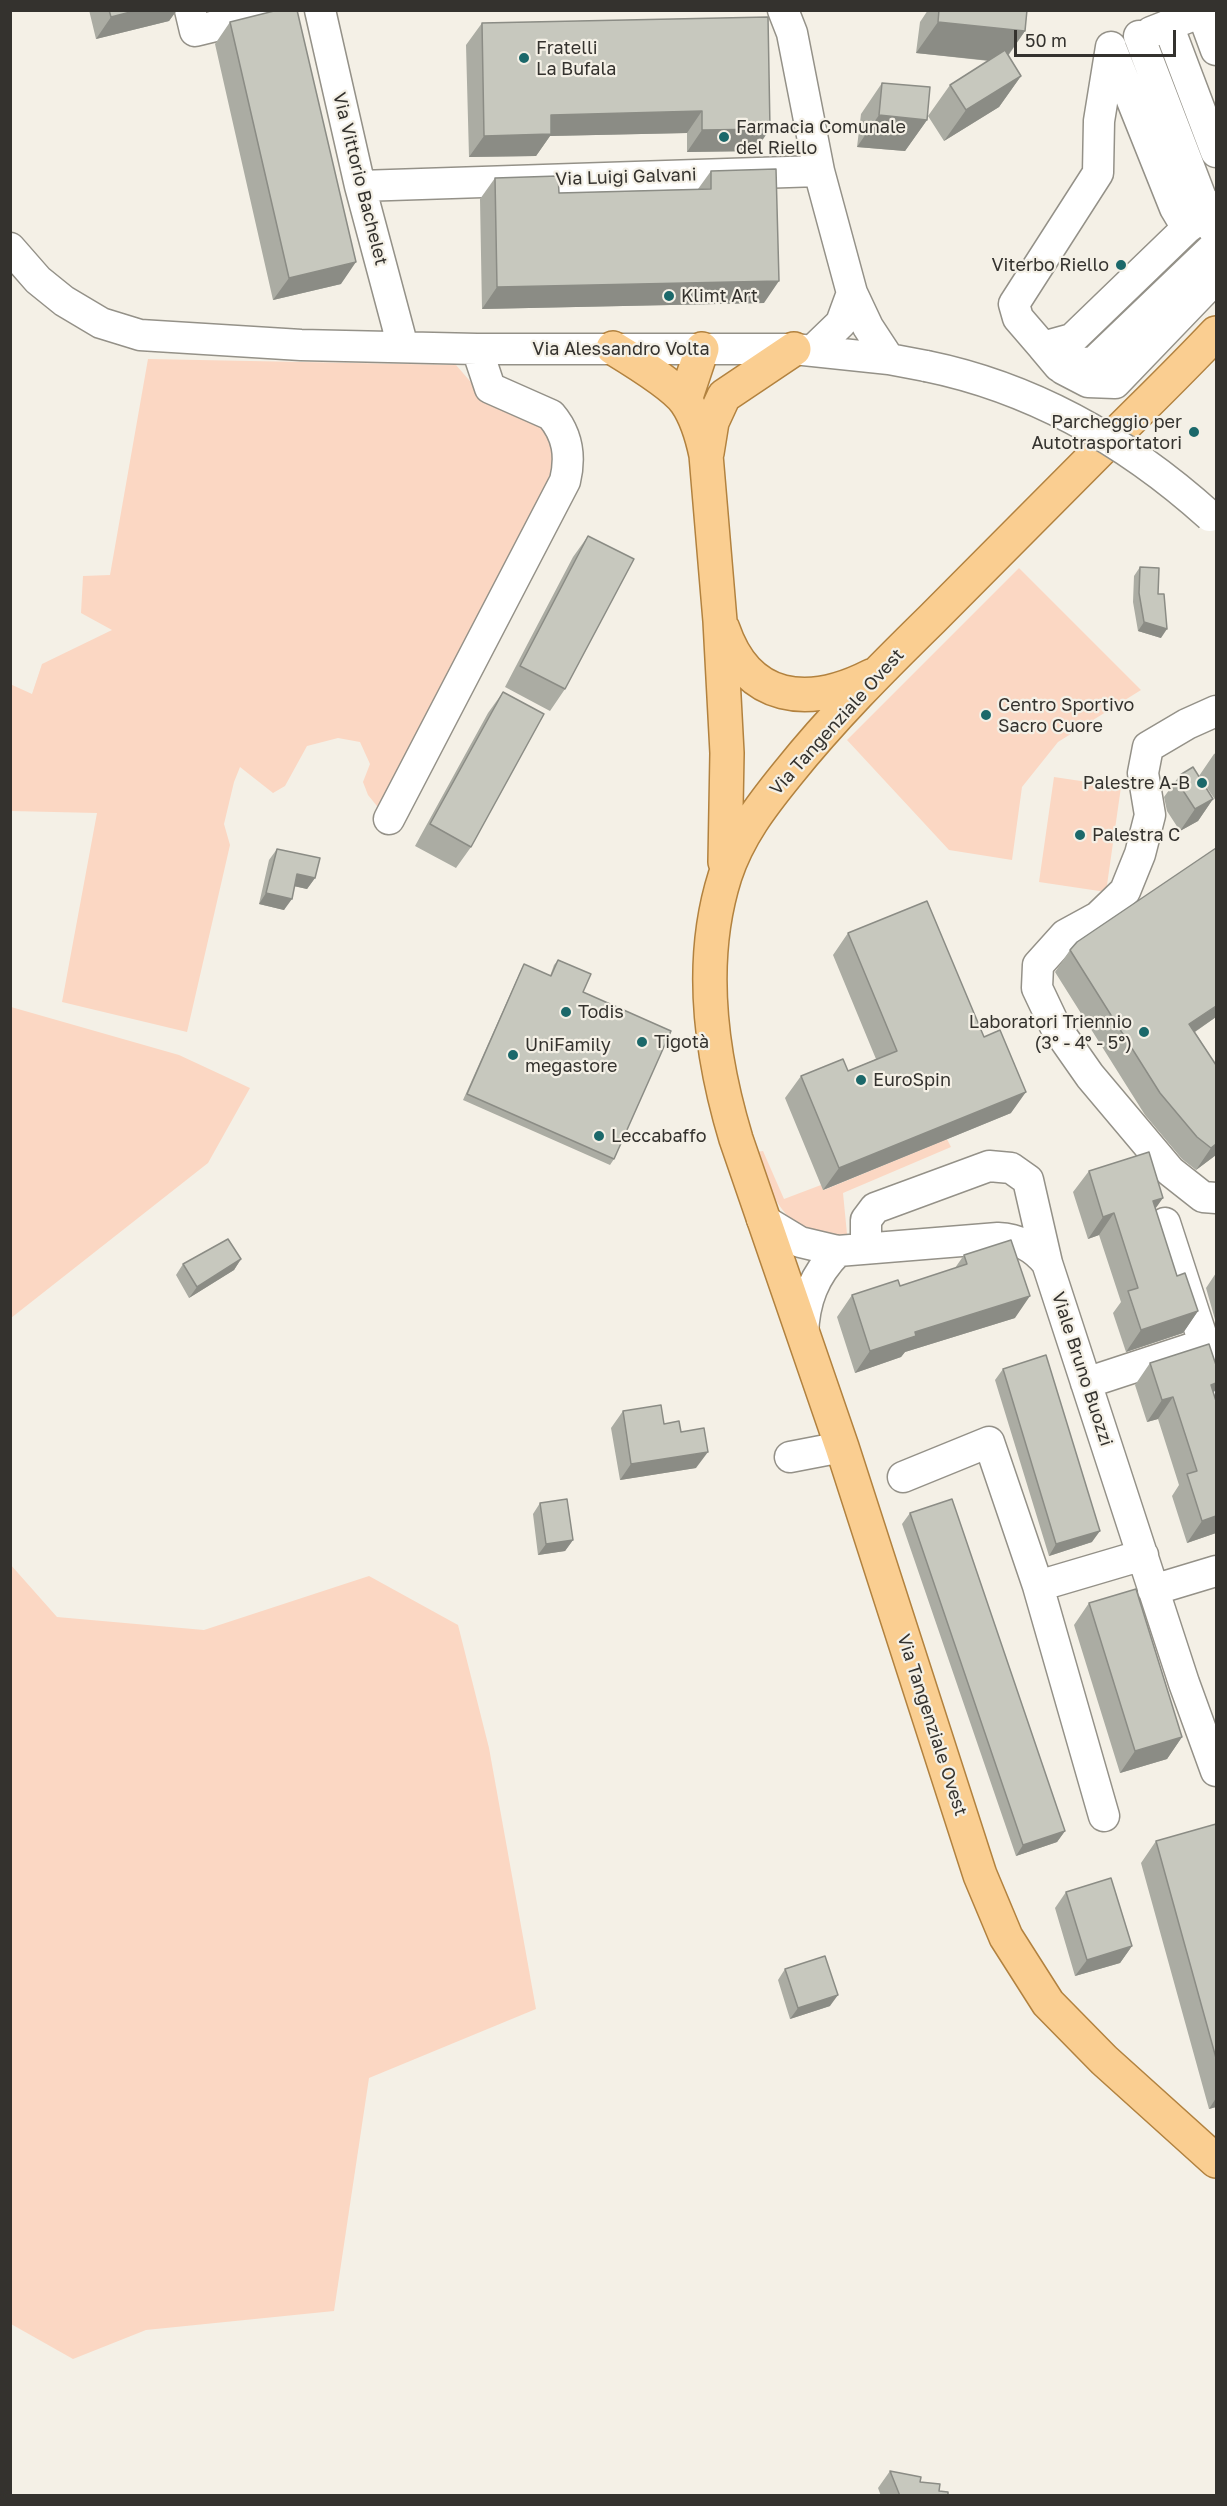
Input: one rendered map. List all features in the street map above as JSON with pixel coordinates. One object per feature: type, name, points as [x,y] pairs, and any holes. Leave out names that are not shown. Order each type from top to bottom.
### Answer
[{"type":"main road","name":"Via Tangenziale Ovest","points":[[1216,333],[877,673],[806,750],[744,832],[725,877],[719,903],[712,965],[712,1028],[724,1101],[762,1219],[842,1447],[980,1875],[1006,1937],[1048,2003],[1104,2060],[1216,2161]]},
{"type":"main road","points":[[613,348],[641,364],[685,400],[700,428],[706,455],[720,621],[726,753],[725,877]]},
{"type":"main road","points":[[702,350],[724,396]]},
{"type":"main road","points":[[685,400],[702,350]]},
{"type":"main road","points":[[706,455],[712,422],[724,396],[803,350]]},
{"type":"main road","points":[[720,621],[732,650],[741,663],[762,683],[780,693],[823,693],[842,688],[877,673]]},
{"type":"street","points":[[190,10],[195,31],[281,10]]},
{"type":"street","name":"Via Vittorio Bachelet","points":[[320,10],[360,186],[403,347]]},
{"type":"street","points":[[783,10],[792,33],[819,171],[852,293],[868,327],[888,359]]},
{"type":"street","points":[[1111,47],[1204,11],[1216,50]]},
{"type":"street","points":[[1168,25],[1216,152]]},
{"type":"street","points":[[1139,36],[1206,221]]},
{"type":"street","points":[[1111,47],[1175,208],[1206,221]]},
{"type":"street","points":[[1111,47],[1099,121],[1098,173],[1014,304],[1018,318],[1051,357],[1088,382],[1115,383],[1216,278]]},
{"type":"street","name":"Via Luigi Galvani","points":[[360,186],[819,171]]},
{"type":"street","points":[[1051,357],[1206,221]]},
{"type":"street","points":[[1051,357],[1094,362],[1216,244]]},
{"type":"street","name":"Via Alessandro Volta","points":[[10,248],[38,280],[64,301],[101,323],[140,335],[301,345],[477,349],[803,350],[888,359],[954,372],[1007,388],[1068,415],[1141,460],[1214,520]]},
{"type":"street","points":[[803,350],[841,323],[852,293]]},
{"type":"street","points":[[841,323],[856,356]]},
{"type":"street","points":[[389,819],[564,481],[568,468],[566,443],[558,423],[551,415],[490,388],[477,349]]},
{"type":"street","points":[[1216,711],[1187,724],[1148,747],[1143,773],[1150,816],[1140,854],[1125,891],[1098,916],[1065,935],[1038,965],[1037,988],[1055,1026],[1090,1076],[1170,1172],[1203,1197],[1216,1198]]},
{"type":"street","name":"Viale Bruno Buozzi","points":[[852,1250],[866,1220],[875,1208],[989,1166],[1011,1168],[1028,1180],[1047,1263],[1153,1590],[1216,1771]]},
{"type":"street","points":[[762,1219],[800,1242],[852,1250],[1009,1239],[1028,1246],[1047,1263]]},
{"type":"street","points":[[1165,1222],[1216,1380]]},
{"type":"street","points":[[803,1335],[806,1302],[819,1273],[852,1250]]},
{"type":"street","points":[[1086,1383],[1205,1344]]},
{"type":"street","points":[[903,1477],[989,1442],[1038,1587],[1104,1816]]},
{"type":"street","points":[[790,1457],[842,1447]]},
{"type":"street","points":[[1038,1587],[1143,1555]]},
{"type":"street","points":[[1153,1590],[1216,1570]]},
{"type":"shaded area","points":[[148,359],[456,365],[482,395],[545,423],[558,467],[381,811],[368,795],[363,782],[370,764],[360,742],[338,738],[307,746],[285,786],[273,793],[240,767],[224,824],[230,845],[187,1032],[62,1002],[97,813],[11,811],[10,684],[32,694],[42,664],[112,630],[81,613],[83,576],[110,575]]},
{"type":"shaded area","name":"Centro Sportivo Sacro Cuore","points":[[1019,568],[1141,690],[1058,742],[1022,787],[1012,860],[949,850],[847,740]]},
{"type":"shaded area","name":"Palestra C","points":[[1054,777],[1121,787],[1106,892],[1039,882]]},
{"type":"shaded area","points":[[11,1007],[179,1055],[250,1088],[208,1163],[11,1318]]},
{"type":"shaded area","points":[[947,1139],[951,1147],[843,1193],[847,1234],[828,1235],[811,1232],[797,1224],[776,1200],[756,1152],[763,1151],[784,1199],[821,1185],[824,1190]]},
{"type":"shaded area","points":[[10,1564],[57,1617],[204,1630],[369,1576],[458,1625],[489,1748],[536,2009],[369,2078],[334,2311],[146,2330],[73,2359],[11,2324]]},
{"type":"building","points":[[109,10],[138,10],[111,17]]},
{"type":"building","points":[[278,10],[297,10],[356,262],[289,278],[230,22]]},
{"type":"building","points":[[939,10],[1027,10],[1025,31],[938,22]]},
{"type":"building","points":[[768,17],[770,129],[702,130],[702,111],[551,115],[551,134],[484,136],[482,23]]},
{"type":"building","points":[[1005,50],[1021,76],[966,110],[950,85]]},
{"type":"building","points":[[882,83],[930,87],[927,120],[879,115]]},
{"type":"building","points":[[776,169],[779,281],[497,287],[495,178],[558,176],[559,193],[711,189],[711,171]]},
{"type":"building","points":[[588,536],[634,559],[565,689],[520,666]]},
{"type":"building","points":[[1140,567],[1159,568],[1158,594],[1164,594],[1167,629],[1144,622],[1139,593]]},
{"type":"building","points":[[503,692],[544,714],[471,847],[430,824]]},
{"type":"building","points":[[1193,767],[1213,799],[1195,809],[1182,789],[1180,775]]},
{"type":"building","name":"Laboratori Triennio (3° - 4° - 5°)","points":[[1216,848],[1216,1006],[1189,1024],[1216,1065],[1216,1144],[1211,1148],[1197,1137],[1160,1093],[1070,950],[1077,942]]},
{"type":"building","points":[[277,849],[320,858],[315,878],[297,874],[292,899],[266,893]]},
{"type":"building","points":[[927,901],[984,1037],[1000,1030],[1026,1092],[839,1168],[801,1076],[843,1059],[848,1071],[897,1051],[848,933]]},
{"type":"building","points":[[558,960],[591,974],[583,992],[671,1031],[614,1159],[467,1094],[524,964],[551,976]]},
{"type":"building","points":[[1149,1152],[1163,1198],[1153,1201],[1177,1276],[1185,1273],[1198,1311],[1141,1330],[1128,1291],[1138,1288],[1114,1213],[1103,1217],[1089,1171]]},
{"type":"building","points":[[228,1239],[241,1259],[197,1287],[183,1264]]},
{"type":"building","points":[[1011,1240],[1030,1296],[915,1332],[916,1336],[870,1351],[852,1295],[898,1280],[900,1286],[967,1264],[964,1255]]},
{"type":"building","points":[[1209,1344],[1216,1365],[1216,1383],[1211,1385],[1216,1401],[1216,1516],[1202,1521],[1187,1474],[1197,1471],[1173,1397],[1162,1400],[1150,1363]]},
{"type":"building","points":[[1046,1355],[1100,1531],[1056,1544],[1003,1369]]},
{"type":"building","points":[[661,1405],[664,1424],[679,1421],[681,1432],[704,1428],[708,1452],[631,1464],[623,1411]]},
{"type":"building","points":[[567,1499],[573,1540],[546,1544],[540,1503]]},
{"type":"building","points":[[952,1499],[1065,1831],[1023,1845],[910,1513]]},
{"type":"building","points":[[1136,1589],[1182,1737],[1135,1751],[1089,1603]]},
{"type":"building","points":[[1216,1824],[1216,2058],[1156,1841]]},
{"type":"building","points":[[1111,1878],[1132,1946],[1087,1960],[1066,1892]]},
{"type":"building","points":[[825,1956],[838,1995],[798,2008],[785,1969]]},
{"type":"building","points":[[890,2471],[921,2477],[920,2482],[940,2484],[939,2491],[948,2492],[948,2496],[900,2496]]},
{"type":"place","name":"Fratelli La Bufala","points":[[524,58]]},
{"type":"place","name":"Farmacia Comunale del Riello","points":[[724,137]]},
{"type":"place","name":"Viterbo Riello","points":[[1121,265]]},
{"type":"place","name":"Klimt Art","points":[[669,296]]},
{"type":"place","name":"Parcheggio per Autotrasportatori","points":[[1194,432]]},
{"type":"place","name":"Centro Sportivo Sacro Cuore","points":[[986,715]]},
{"type":"place","name":"Palestre A-B","points":[[1202,783]]},
{"type":"place","name":"Palestra C","points":[[1080,835]]},
{"type":"place","name":"Todis","points":[[566,1012]]},
{"type":"place","name":"Laboratori Triennio (3° - 4° - 5°)","points":[[1144,1032]]},
{"type":"place","name":"Tigotà","points":[[642,1042]]},
{"type":"place","name":"UniFamily megastore","points":[[513,1055]]},
{"type":"place","name":"EuroSpin","points":[[861,1080]]},
{"type":"place","name":"Leccabaffo","points":[[599,1136]]}]
